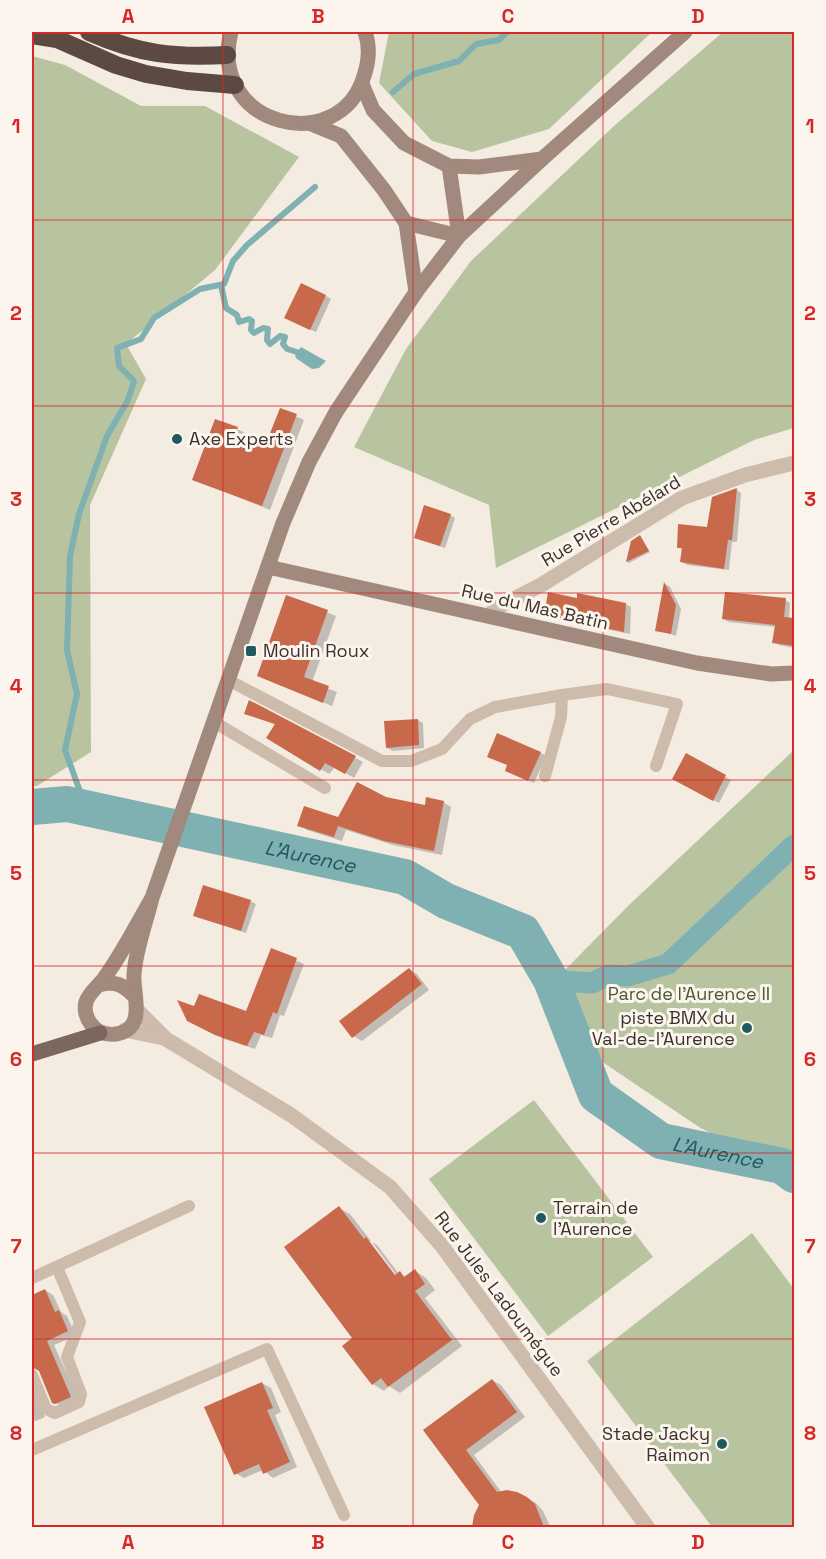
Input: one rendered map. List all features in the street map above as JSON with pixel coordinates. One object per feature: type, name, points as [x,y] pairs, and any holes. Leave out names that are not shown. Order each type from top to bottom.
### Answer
[{"type":"highway","points":[[89,32],[118,45],[156,54],[187,57],[227,55]]},
{"type":"highway","points":[[32,35],[57,39],[117,65],[146,74],[187,81],[235,85]]},
{"type":"main road","points":[[231,32],[227,55],[235,85],[248,103],[266,116],[287,123],[309,123],[330,116],[349,103],[362,84],[369,63],[368,40],[365,32]]},
{"type":"main road","points":[[32,1054],[100,1033],[113,1035],[125,1030],[135,1022],[136,957],[152,898],[230,681],[283,524],[314,452],[336,412],[416,292],[459,236],[685,32]]},
{"type":"main road","points":[[362,84],[374,110],[404,143],[449,166],[479,167],[542,159]]},
{"type":"main road","points":[[309,123],[341,136],[384,190],[406,223],[416,292]]},
{"type":"main road","points":[[449,166],[459,236]]},
{"type":"main road","points":[[406,223],[459,236]]},
{"type":"main road","name":"Rue du Mas Batin","points":[[268,567],[697,663],[771,674],[795,673]]},
{"type":"main road","points":[[100,1033],[88,1021],[86,1001],[99,985],[152,898]]},
{"type":"main road","points":[[99,985],[112,982],[124,986],[135,1003]]},
{"type":"street","name":"Rue Pierre Abélard","points":[[489,616],[496,608],[541,585],[682,498],[745,475],[795,463]]},
{"type":"street","name":"Rue Jules Ladoumégue","points":[[135,1003],[166,1039]]},
{"type":"street","name":"Rue Jules Ladoumégue","points":[[125,1030],[166,1039],[291,1115],[390,1187],[442,1246],[648,1527]]},
{"type":"lane","points":[[230,681],[382,761],[411,761],[442,749],[470,719],[495,707],[608,689],[677,704],[656,766]]},
{"type":"lane","points":[[545,776],[561,717],[562,695]]},
{"type":"lane","points":[[214,722],[325,788]]},
{"type":"lane","points":[[32,1278],[189,1206]]},
{"type":"lane","points":[[32,1375],[46,1409],[55,1413],[79,1402],[81,1394],[67,1358],[80,1322],[57,1267]]},
{"type":"lane","points":[[32,1450],[267,1349],[344,1515]]},
{"type":"green space","points":[[389,32],[652,32],[549,129],[472,152],[432,141],[379,83]]},
{"type":"green space","points":[[723,32],[794,32],[794,428],[754,440],[496,568],[489,505],[354,447],[406,349],[471,261],[614,126]]},
{"type":"green space","points":[[32,56],[65,65],[141,106],[205,106],[299,157],[215,270],[126,344],[146,379],[90,505],[91,752],[37,786],[32,786]]},
{"type":"green space","name":"Parc de l'Aurence II","points":[[794,750],[794,1177],[699,1127],[601,1061],[561,974],[628,906]]},
{"type":"green space","name":"Terrain de l'Aurence","points":[[534,1100],[653,1257],[548,1336],[429,1179]]},
{"type":"green space","name":"Stade Jacky Raimon","points":[[752,1233],[794,1289],[794,1527],[712,1527],[587,1361]]},
{"type":"water","points":[[301,347],[326,361],[319,368],[312,369],[295,356]]},
{"type":"building","points":[[301,283],[326,295],[310,330],[284,318]]},
{"type":"building","points":[[280,408],[297,414],[262,506],[192,480],[215,419],[238,427],[235,435],[265,446]]},
{"type":"building","points":[[737,488],[732,540],[728,540],[724,569],[680,562],[682,548],[677,548],[678,524],[707,527],[712,497]]},
{"type":"building","points":[[424,505],[451,514],[440,546],[414,538]]},
{"type":"building","points":[[640,535],[649,551],[626,562],[631,541]]},
{"type":"building","points":[[664,582],[676,605],[671,634],[655,631]]},
{"type":"building","points":[[548,592],[577,598],[577,593],[626,603],[624,632],[559,618],[560,613],[545,610]]},
{"type":"building","points":[[725,592],[786,598],[784,617],[795,618],[795,646],[772,643],[775,625],[722,619]]},
{"type":"building","points":[[286,595],[328,610],[304,677],[329,686],[323,703],[257,676]]},
{"type":"building","points":[[249,700],[356,756],[345,774],[325,763],[320,771],[266,738],[275,724],[244,714]]},
{"type":"building","points":[[418,719],[419,745],[386,748],[384,721]]},
{"type":"building","points":[[497,733],[541,752],[528,781],[505,771],[507,765],[487,757]]},
{"type":"building","points":[[686,753],[726,775],[713,801],[672,779]]},
{"type":"building","points":[[357,782],[386,797],[425,805],[426,797],[444,801],[434,851],[384,841],[338,826],[334,837],[297,826],[304,806],[338,817]]},
{"type":"building","points":[[203,885],[251,900],[241,931],[193,916]]},
{"type":"building","points":[[271,948],[297,958],[277,1014],[273,1012],[264,1035],[254,1032],[247,1046],[215,1035],[187,1021],[177,1000],[194,1006],[199,994],[246,1011]]},
{"type":"building","points":[[409,968],[422,984],[352,1038],[339,1021]]},
{"type":"building","points":[[339,1206],[395,1275],[400,1271],[404,1277],[415,1269],[425,1284],[415,1291],[452,1340],[388,1387],[381,1378],[372,1385],[342,1346],[352,1338],[284,1247]]},
{"type":"building","points":[[45,1289],[55,1312],[59,1310],[68,1331],[47,1341],[71,1397],[55,1404],[52,1403],[39,1371],[32,1367],[32,1295]]},
{"type":"building","points":[[492,1379],[517,1412],[466,1450],[497,1492],[507,1490],[517,1492],[535,1504],[544,1527],[472,1527],[479,1505],[423,1430]]},
{"type":"building","points":[[262,1382],[273,1408],[267,1410],[290,1462],[263,1474],[259,1464],[234,1475],[204,1407]]},
{"type":"waterway","points":[[393,92],[414,74],[459,61],[476,44],[499,40],[507,32]]},
{"type":"waterway","points":[[86,808],[65,750],[77,694],[67,650],[70,556],[79,514],[107,436],[128,400],[134,381],[119,366],[117,348],[141,339],[154,318],[200,289],[224,284],[233,261],[247,245],[315,187]]},
{"type":"waterway","points":[[221,285],[226,308],[237,315],[239,322],[249,319],[252,321],[251,330],[254,333],[263,328],[268,329],[267,340],[270,344],[280,336],[285,337],[283,344],[287,349],[300,353]]},
{"type":"waterway","name":"L'Aurence","points":[[32,807],[67,804],[405,877],[446,901],[523,932],[551,980],[596,1095],[661,1141],[782,1166],[794,1175]]},
{"type":"waterway","name":"L'Aurence","points":[[551,980],[592,983],[608,975],[628,976],[668,964],[794,845]]},
{"type":"place","name":"Axe Experts","points":[[177,439]]},
{"type":"place","name":"Moulin Roux","points":[[251,651]]},
{"type":"place","name":"piste BMX du Val-de-l'Aurence","points":[[747,1028]]},
{"type":"place","name":"Terrain de l'Aurence","points":[[541,1218]]},
{"type":"place","name":"Stade Jacky Raimon","points":[[722,1444]]}]
